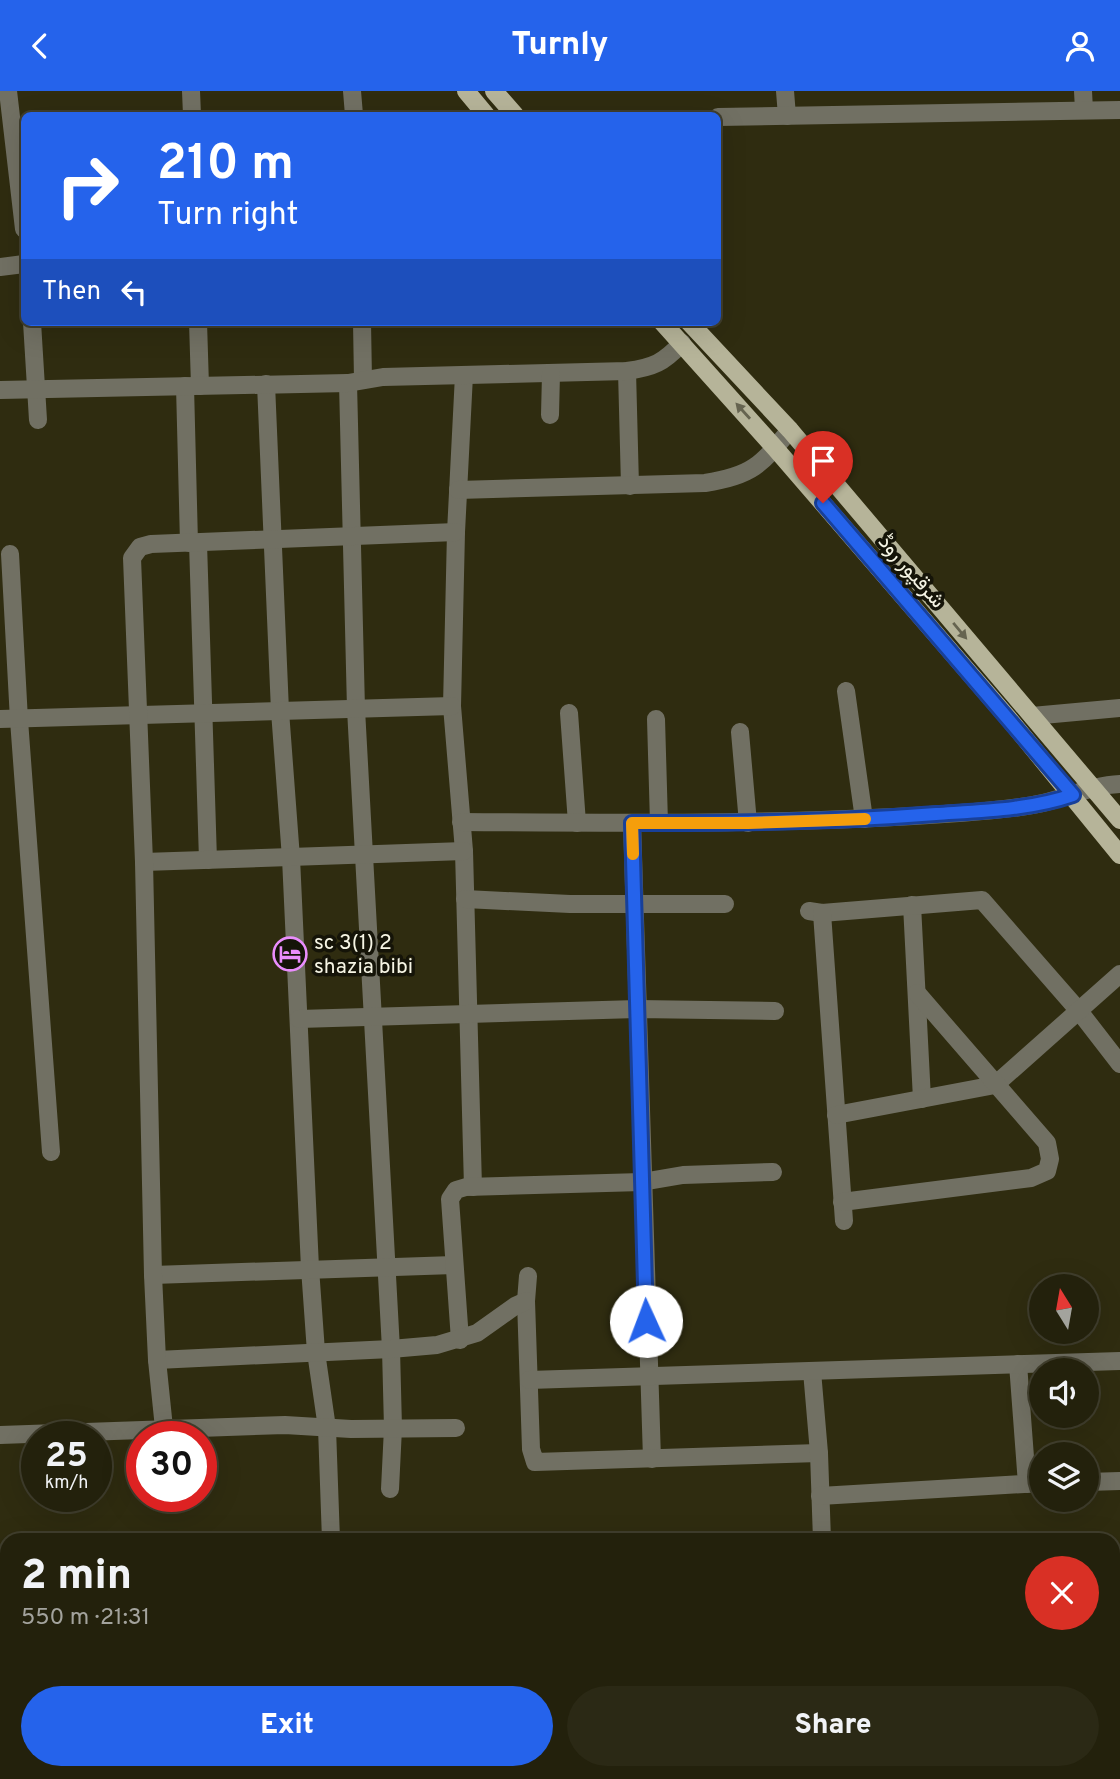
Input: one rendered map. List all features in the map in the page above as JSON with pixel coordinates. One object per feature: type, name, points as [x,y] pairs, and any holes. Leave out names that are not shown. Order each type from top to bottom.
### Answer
[{"type":"main road","points":[[466,91],[484,112]]},
{"type":"main road","points":[[494,91],[512,112]]},
{"type":"main road","name":"شرقپور روڈ","points":[[666,326],[775,448],[1073,795],[1120,855]]},
{"type":"main road","name":"شرقپور روڈ","points":[[693,326],[790,431],[1120,820]]},
{"type":"street","points":[[8,91],[21,202]]},
{"type":"street","points":[[191,91],[192,112]]},
{"type":"street","points":[[352,91],[354,112]]},
{"type":"street","points":[[785,91],[786,116]]},
{"type":"street","points":[[1083,91],[1084,110]]},
{"type":"street","points":[[721,117],[1120,110]]},
{"type":"street","points":[[0,153],[14,139]]},
{"type":"street","points":[[0,267],[21,264]]},
{"type":"street","points":[[32,326],[38,420]]},
{"type":"street","points":[[198,326],[193,386],[194,543],[208,860]]},
{"type":"street","points":[[362,326],[355,382],[352,536],[356,709],[391,1349],[393,1428],[390,1489]]},
{"type":"street","points":[[0,390],[355,382],[383,377],[627,371],[657,365],[682,344]]},
{"type":"street","points":[[627,371],[631,486]]},
{"type":"street","points":[[550,415],[551,374]]},
{"type":"street","points":[[464,375],[456,532],[452,706],[464,851],[473,1187]]},
{"type":"street","points":[[266,384],[280,711],[291,858],[310,1268],[316,1352],[327,1428],[331,1533]]},
{"type":"street","points":[[458,490],[705,483],[738,477],[751,471],[790,431]]},
{"type":"street","points":[[163,1421],[153,1275],[144,862],[132,558],[136,550],[145,545],[456,532]]},
{"type":"street","points":[[10,554],[19,720],[51,1152]]},
{"type":"street","points":[[846,691],[864,819]]},
{"type":"street","points":[[0,719],[452,706]]},
{"type":"street","points":[[1032,716],[1120,708]]},
{"type":"street","points":[[569,713],[577,823]]},
{"type":"street","points":[[656,719],[659,823]]},
{"type":"street","points":[[740,732],[748,823]]},
{"type":"street","points":[[461,822],[748,823],[864,819],[989,810],[1040,803],[1093,788],[1120,784]]},
{"type":"street","points":[[632,823],[652,1459]]},
{"type":"street","points":[[144,862],[464,851]]},
{"type":"street","points":[[465,899],[570,904],[725,904]]},
{"type":"street","points":[[844,1221],[815,912],[982,900],[1079,1011],[1120,1064]]},
{"type":"street","points":[[912,905],[922,1099]]},
{"type":"street","points":[[836,1115],[995,1085],[1120,974]]},
{"type":"street","points":[[842,1202],[1031,1178],[1047,1171],[1050,1159],[1047,1143],[917,993]]},
{"type":"street","points":[[299,1019],[373,1019],[637,1009],[775,1011]]},
{"type":"street","points":[[460,1340],[451,1196],[459,1189],[642,1182],[683,1175],[772,1172]]},
{"type":"street","points":[[153,1275],[454,1265]]},
{"type":"street","points":[[528,1276],[526,1301],[531,1449],[535,1462],[819,1453]]},
{"type":"street","points":[[157,1360],[437,1345],[477,1333],[526,1301]]},
{"type":"street","points":[[529,1380],[1120,1361]]},
{"type":"street","points":[[1018,1364],[1029,1446]]},
{"type":"street","points":[[812,1371],[822,1533]]},
{"type":"street","points":[[217,1427],[456,1428]]},
{"type":"street","points":[[0,1435],[126,1430]]},
{"type":"street","points":[[1099,1482],[1120,1481]]},
{"type":"street","points":[[820,1496],[1029,1484]]},
{"type":"slow traffic","points":[[633,854],[632,823],[813,822],[865,819]]},
{"type":"place","name":"sc 3(1) 2 shazia bibi","points":[[290,954]]},
{"type":"route","points":[[646,1321],[632,823],[813,822],[896,817],[989,810],[1073,795],[823,503]]}]
